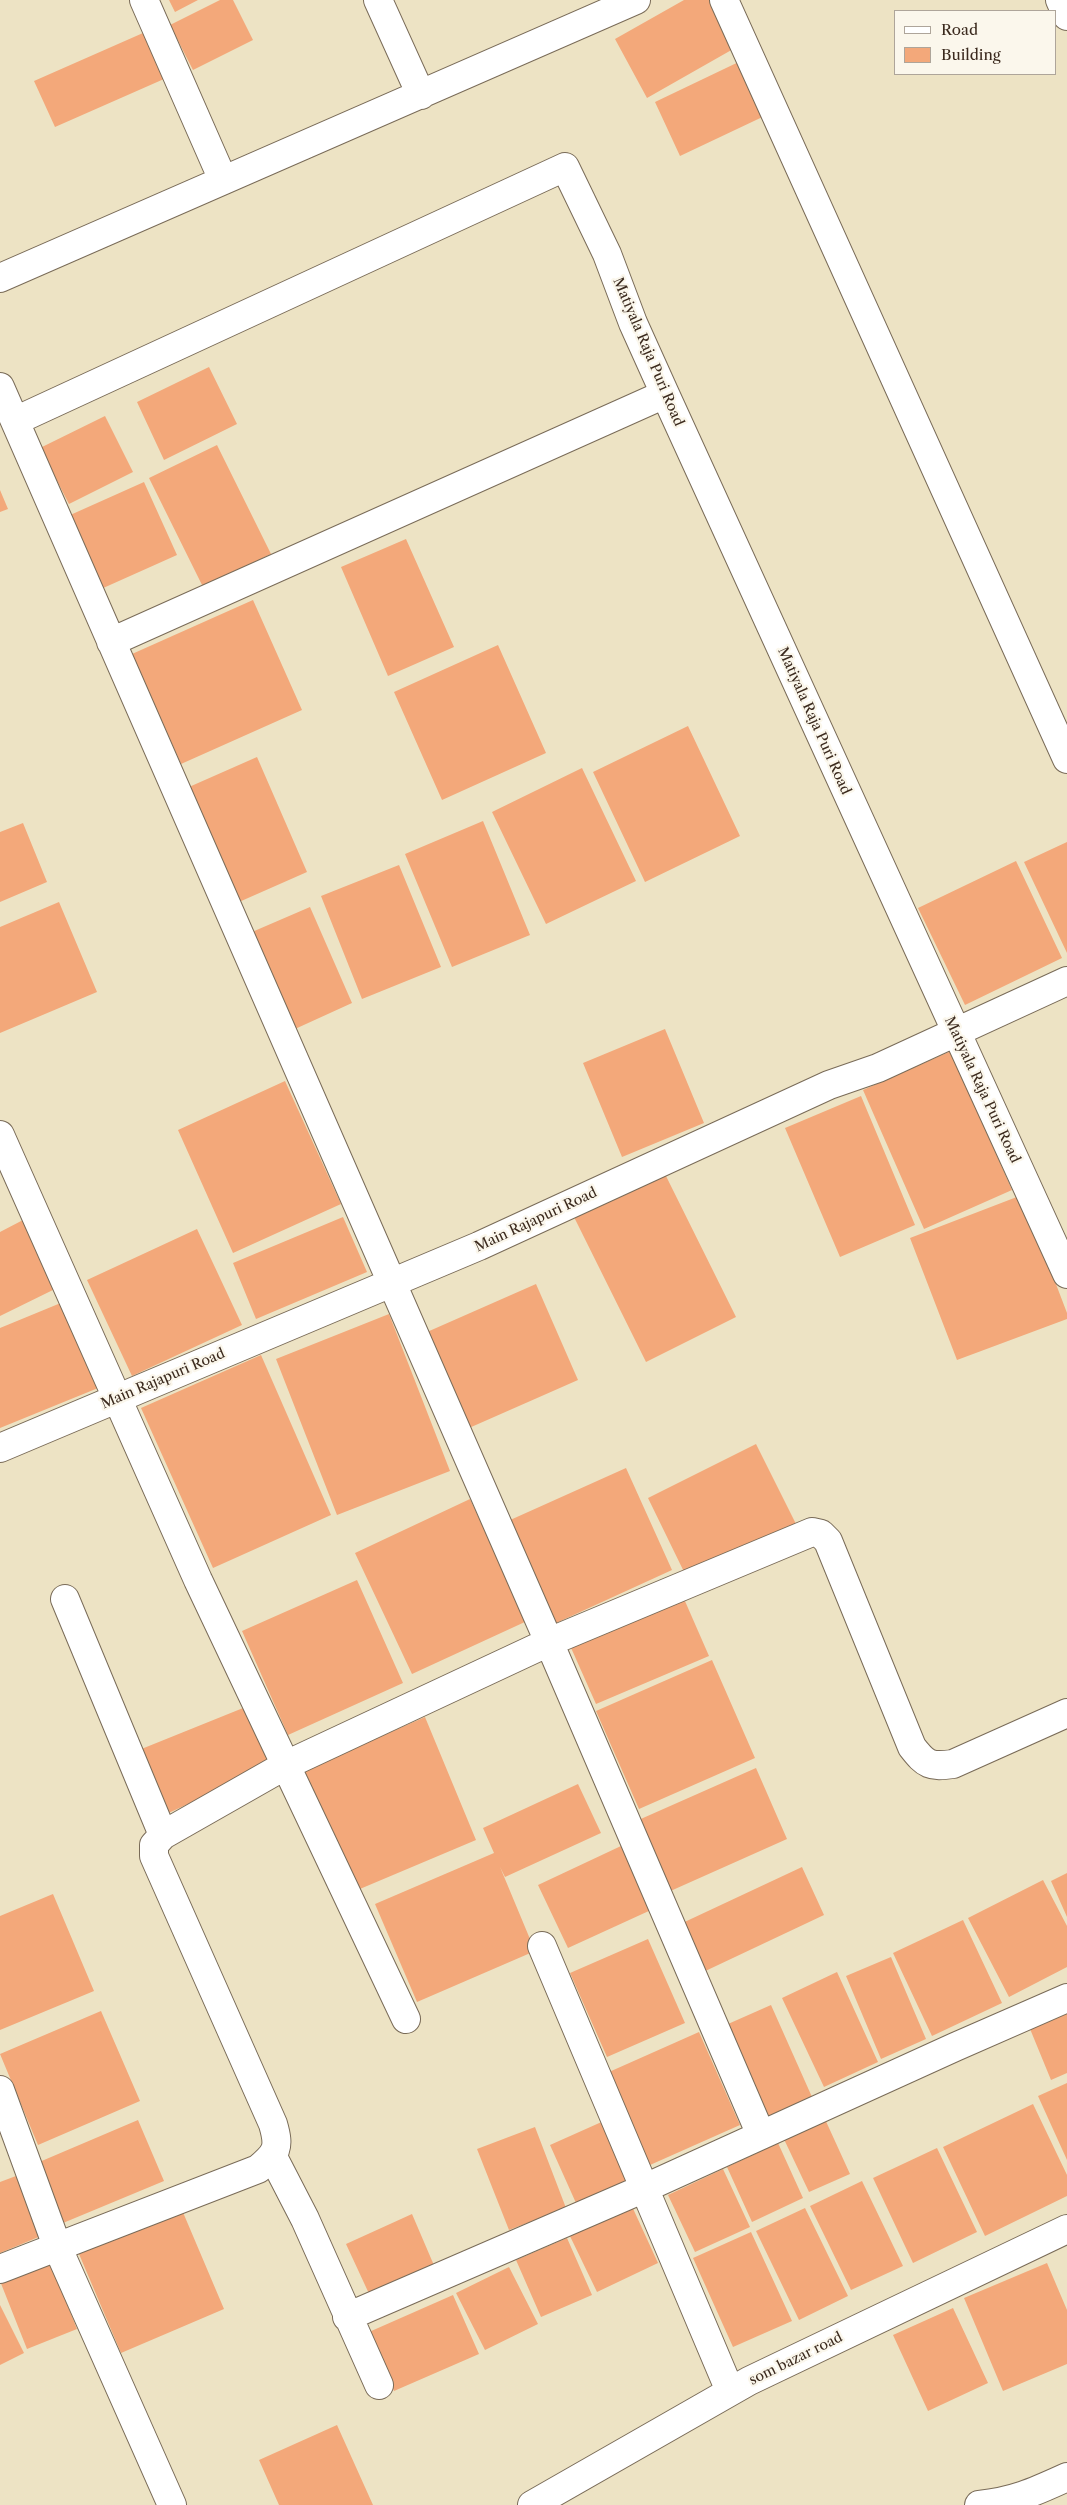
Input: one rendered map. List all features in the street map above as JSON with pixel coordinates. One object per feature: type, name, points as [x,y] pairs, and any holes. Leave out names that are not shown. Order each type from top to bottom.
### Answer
[{"type":"street","points":[[144,0],[223,180]]},
{"type":"street","points":[[378,0],[421,95]]},
{"type":"street","points":[[724,0],[1067,759]]},
{"type":"street","points":[[1060,0],[1067,16]]},
{"type":"street","points":[[0,278],[421,95],[626,2]]},
{"type":"street","name":"Matiyala Raja Puri Road","points":[[15,421],[565,167],[607,254],[665,394],[1067,1274]]},
{"type":"street","points":[[0,388],[549,1642],[761,2135]]},
{"type":"street","points":[[112,642],[665,394]]},
{"type":"street","name":"Main Rajapuri Road","points":[[0,1448],[480,1246],[829,1085],[878,1068],[1067,981]]},
{"type":"street","points":[[0,1135],[198,1580],[406,2019]]},
{"type":"street","points":[[0,2269],[258,2168],[273,2157],[278,2141],[273,2124],[154,1856],[154,1845],[163,1835],[286,1765],[549,1642],[812,1532],[821,1534],[828,1541],[912,1747],[924,1762],[936,1766],[953,1764],[1067,1713]]},
{"type":"street","points":[[65,1599],[163,1835]]},
{"type":"street","points":[[542,1946],[730,2391]]},
{"type":"street","points":[[347,2317],[645,2188],[1067,1998]]},
{"type":"street","points":[[0,2090],[57,2246],[172,2505]]},
{"type":"street","points":[[273,2157],[305,2220],[379,2385]]},
{"type":"street","name":"som bazar road","points":[[532,2505],[730,2391],[1067,2229]]},
{"type":"street","points":[[979,2505],[1023,2498],[1067,2477]]},
{"type":"building","points":[[169,0],[198,0],[175,12]]},
{"type":"building","points":[[220,0],[233,0],[253,40],[193,70],[170,25]]},
{"type":"building","points":[[684,0],[717,0],[742,44],[647,98],[615,39]]},
{"type":"building","points":[[143,33],[164,79],[55,127],[34,81]]},
{"type":"building","points":[[747,58],[773,112],[680,156],[655,102]]},
{"type":"building","points":[[209,367],[237,424],[164,460],[137,402]]},
{"type":"building","points":[[105,416],[133,472],[69,504],[40,448]]},
{"type":"building","points":[[217,445],[271,554],[203,587],[149,478]]},
{"type":"building","points":[[144,482],[177,555],[101,589],[68,516]]},
{"type":"building","points":[[0,490],[8,509],[0,512]]},
{"type":"building","points":[[406,539],[454,647],[388,676],[341,567]]},
{"type":"building","points":[[253,600],[302,710],[181,764],[132,654]]},
{"type":"building","points":[[498,645],[546,753],[442,800],[394,692]]},
{"type":"building","points":[[688,726],[740,836],[645,882],[593,772]]},
{"type":"building","points":[[257,757],[307,872],[239,902],[189,787]]},
{"type":"building","points":[[582,768],[636,881],[546,924],[492,812]]},
{"type":"building","points":[[483,821],[530,935],[452,967],[405,854]]},
{"type":"building","points":[[23,823],[47,882],[0,902],[0,832]]},
{"type":"building","points":[[1067,842],[1067,953],[1024,862]]},
{"type":"building","points":[[1016,861],[1062,958],[965,1005],[918,908]]},
{"type":"building","points":[[399,865],[441,967],[362,999],[321,896]]},
{"type":"building","points":[[59,902],[97,992],[0,1033],[0,927]]},
{"type":"building","points":[[310,907],[352,1003],[295,1029],[252,932]]},
{"type":"building","points":[[665,1029],[704,1123],[622,1157],[583,1063]]},
{"type":"building","points":[[951,1051],[1012,1190],[924,1229],[863,1090]]},
{"type":"building","points":[[285,1081],[341,1204],[233,1253],[178,1130]]},
{"type":"building","points":[[861,1096],[915,1225],[840,1257],[785,1128]]},
{"type":"building","points":[[664,1172],[736,1317],[646,1362],[574,1217]]},
{"type":"building","points":[[1022,1195],[1067,1313],[1067,1319],[957,1360],[910,1238]]},
{"type":"building","points":[[343,1217],[367,1272],[256,1319],[233,1263]]},
{"type":"building","points":[[23,1220],[57,1288],[0,1316],[0,1232]]},
{"type":"building","points":[[197,1229],[242,1325],[132,1376],[87,1280]]},
{"type":"building","points":[[536,1284],[578,1380],[469,1428],[427,1332]]},
{"type":"building","points":[[68,1300],[103,1386],[0,1428],[0,1328]]},
{"type":"building","points":[[389,1314],[450,1471],[337,1515],[276,1359]]},
{"type":"building","points":[[261,1355],[331,1515],[213,1568],[141,1408]]},
{"type":"building","points":[[756,1444],[796,1524],[687,1578],[648,1498]]},
{"type":"building","points":[[626,1468],[672,1570],[554,1624],[508,1521]]},
{"type":"building","points":[[470,1499],[527,1621],[412,1674],[355,1553]]},
{"type":"building","points":[[357,1580],[403,1683],[288,1735],[242,1631]]},
{"type":"building","points":[[681,1592],[709,1656],[596,1704],[568,1641]]},
{"type":"building","points":[[712,1660],[755,1758],[639,1809],[596,1711]]},
{"type":"building","points":[[253,1704],[276,1763],[160,1817],[134,1752]]},
{"type":"building","points":[[425,1717],[476,1840],[348,1894],[295,1774]]},
{"type":"building","points":[[756,1768],[787,1839],[666,1893],[634,1822]]},
{"type":"building","points":[[578,1784],[601,1833],[505,1877],[500,1867],[535,1951],[417,2002],[375,1904],[494,1853],[483,1828]]},
{"type":"building","points":[[621,1846],[651,1910],[568,1948],[538,1885]]},
{"type":"building","points":[[802,1867],[824,1915],[699,1974],[676,1926]]},
{"type":"building","points":[[1067,1873],[1067,1917],[1051,1881]]},
{"type":"building","points":[[1043,1880],[1067,1926],[1067,1967],[1009,1997],[968,1918]]},
{"type":"building","points":[[53,1894],[94,1991],[0,2030],[0,1916]]},
{"type":"building","points":[[963,1920],[1002,2003],[932,2036],[893,1953]]},
{"type":"building","points":[[648,1939],[685,2023],[607,2057],[570,1973]]},
{"type":"building","points":[[891,1957],[926,2039],[881,2059],[846,1976]]},
{"type":"building","points":[[837,1972],[878,2062],[824,2087],[782,1998]]},
{"type":"building","points":[[771,2005],[812,2097],[768,2116],[728,2024]]},
{"type":"building","points":[[1067,2007],[1067,2073],[1051,2080],[1028,2024]]},
{"type":"building","points":[[101,2011],[140,2101],[38,2145],[0,2054]]},
{"type":"building","points":[[699,2032],[740,2125],[650,2165],[609,2072]]},
{"type":"building","points":[[1067,2083],[1067,2160],[1038,2096]]},
{"type":"building","points":[[1033,2104],[1067,2175],[1067,2196],[985,2236],[943,2147]]},
{"type":"building","points":[[824,2117],[850,2174],[809,2192],[782,2135]]},
{"type":"building","points":[[138,2120],[164,2181],[63,2223],[37,2163]]},
{"type":"building","points":[[606,2120],[632,2178],[576,2203],[550,2145]]},
{"type":"building","points":[[535,2127],[566,2208],[509,2230],[477,2149]]},
{"type":"building","points":[[778,2143],[803,2198],[752,2222],[727,2167]]},
{"type":"building","points":[[937,2148],[977,2232],[913,2263],[873,2178]]},
{"type":"building","points":[[723,2169],[750,2227],[695,2252],[668,2195]]},
{"type":"building","points":[[16,2176],[41,2236],[0,2253],[0,2182]]},
{"type":"building","points":[[862,2181],[903,2266],[851,2290],[810,2206]]},
{"type":"building","points":[[630,2202],[658,2263],[597,2292],[568,2232]]},
{"type":"building","points":[[805,2208],[848,2296],[799,2320],[756,2231]]},
{"type":"building","points":[[182,2210],[224,2309],[121,2353],[79,2254]]},
{"type":"building","points":[[412,2214],[436,2270],[371,2298],[346,2244]]},
{"type":"building","points":[[751,2232],[792,2321],[733,2347],[693,2258]]},
{"type":"building","points":[[567,2238],[592,2295],[541,2317],[516,2260]]},
{"type":"building","points":[[48,2256],[77,2329],[27,2349],[0,2281]]},
{"type":"building","points":[[1047,2263],[1067,2310],[1067,2364],[1003,2391],[964,2298]]},
{"type":"building","points":[[509,2267],[538,2324],[485,2350],[456,2293]]},
{"type":"building","points":[[453,2295],[479,2354],[394,2391],[369,2332]]},
{"type":"building","points":[[0,2305],[24,2353],[0,2365]]},
{"type":"building","points":[[953,2308],[988,2383],[928,2411],[893,2335]]},
{"type":"building","points":[[337,2425],[373,2505],[279,2505],[259,2460]]}]
